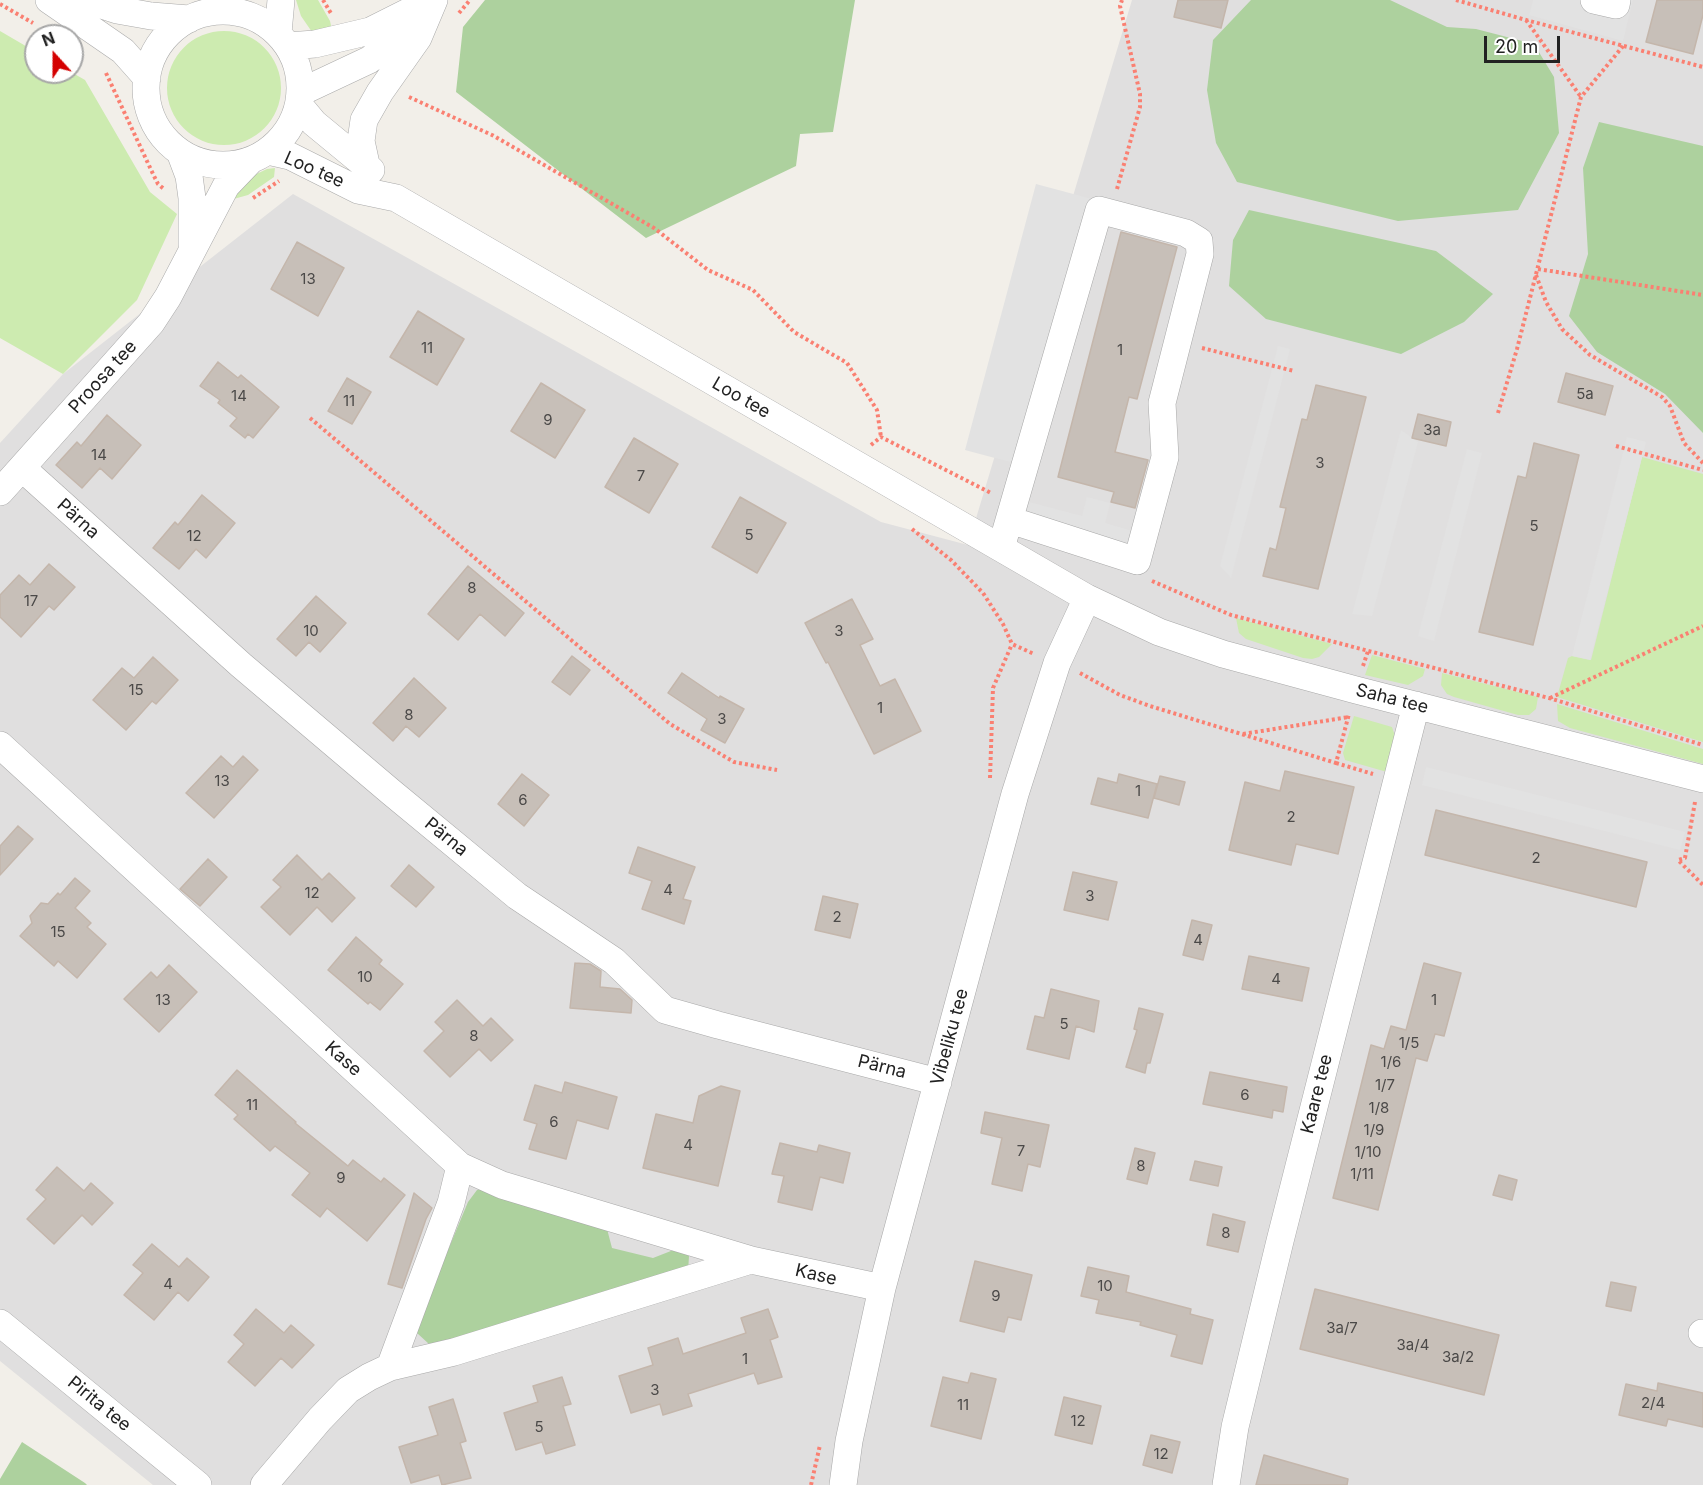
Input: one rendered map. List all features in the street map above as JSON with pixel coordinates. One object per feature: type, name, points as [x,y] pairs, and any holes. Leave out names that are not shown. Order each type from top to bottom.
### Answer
[{"type":"street","points":[[49,0],[123,51],[147,78]]},
{"type":"street","points":[[86,0],[133,13],[189,19]]},
{"type":"street","points":[[281,0],[283,40]]},
{"type":"street","points":[[283,40],[332,41],[370,31],[432,0]]},
{"type":"street","points":[[300,99],[386,48],[404,33],[432,0]]},
{"type":"street","points":[[366,164],[361,141],[364,120],[380,92],[418,38],[432,0]]},
{"type":"street","points":[[1594,0],[1616,5],[1617,0]]},
{"type":"street","points":[[224,6],[250,16],[265,23],[283,40],[298,68],[300,99],[292,123],[282,138],[259,156],[232,165],[196,160],[180,152],[162,134],[150,111],[147,78],[152,60],[160,43],[189,19],[224,6]]},
{"type":"street","name":"Loo tee","points":[[300,99],[314,123],[344,150],[366,164],[396,198]]},
{"type":"street","name":"Proosa tee","points":[[180,152],[189,176],[192,198],[191,252]]},
{"type":"street","name":"Loo tee","points":[[259,156],[290,156],[358,190],[396,198],[1087,598]]},
{"type":"street","name":"Proosa tee","points":[[0,492],[151,323],[168,297],[226,186],[259,156]]},
{"type":"street","points":[[1001,548],[1009,510],[1098,210],[1186,233],[1199,241],[1200,254],[1162,403],[1165,457],[1137,561],[1009,510]]},
{"type":"street","name":"Pärna","points":[[22,468],[241,665],[391,792],[517,896],[614,961],[665,1010],[938,1082]]},
{"type":"street","name":"Vibeliku tee","points":[[843,1485],[849,1442],[882,1288],[1015,794],[1057,663],[1087,598]]},
{"type":"street","name":"Saha tee","points":[[1087,598],[1159,632],[1212,650],[1416,705],[1699,789]]},
{"type":"street","name":"Kaare tee","points":[[1226,1485],[1235,1427],[1280,1241],[1416,705]]},
{"type":"street","name":"Kase","points":[[0,745],[460,1166],[502,1185],[751,1260],[882,1288]]},
{"type":"street","points":[[390,1367],[448,1213],[460,1166]]},
{"type":"street","name":"Kase","points":[[264,1485],[348,1390],[390,1367],[454,1352],[751,1260]]},
{"type":"street","name":"Pirita tee","points":[[0,1323],[198,1485]]},
{"type":"path","points":[[1098,210],[1113,204],[1140,107],[1140,93],[1120,6],[1122,0]]},
{"type":"path","points":[[1456,0],[1526,21],[1703,67]]},
{"type":"path","points":[[0,4],[35,24]]},
{"type":"path","points":[[1526,21],[1581,97]]},
{"type":"path","points":[[1498,413],[1517,349],[1581,97],[1624,45]]},
{"type":"path","points":[[104,69],[158,184],[166,191]]},
{"type":"path","points":[[400,93],[492,135],[654,228],[708,270],[753,290],[794,332],[847,363],[877,410],[881,437]]},
{"type":"path","points":[[251,199],[283,179]]},
{"type":"path","points":[[1538,269],[1703,295]]},
{"type":"path","points":[[1536,275],[1546,302],[1562,329],[1590,355],[1662,397],[1670,406],[1684,442],[1703,463]]},
{"type":"path","points":[[1178,342],[1294,371]]},
{"type":"path","points":[[310,418],[670,724],[734,762],[777,770]]},
{"type":"path","points":[[857,465],[865,450],[881,437]]},
{"type":"path","points":[[881,437],[1009,510]]},
{"type":"path","points":[[1616,446],[1703,470]]},
{"type":"path","points":[[911,529],[951,560],[984,593],[1012,644],[1038,656]]},
{"type":"path","points":[[1145,578],[1231,615],[1549,698],[1703,745]]},
{"type":"path","points":[[1549,698],[1703,626]]},
{"type":"path","points":[[993,688],[1012,644]]},
{"type":"path","points":[[1077,672],[1120,696],[1396,781]]},
{"type":"path","points":[[1336,763],[1356,690]]},
{"type":"path","points":[[1242,734],[1349,717]]},
{"type":"path","points":[[1699,789],[1685,858],[1678,860],[1703,885]]},
{"type":"shaded area","points":[[1132,0],[1703,0],[1703,1485],[153,1485],[0,1361],[0,443],[63,374],[293,194],[881,522],[968,545]]},
{"type":"shaded area","points":[[1533,0],[1633,0],[1623,41],[1529,15]]},
{"type":"shaded area","points":[[1036,184],[1092,199],[1026,452],[1010,462],[965,450]]},
{"type":"shaded area","points":[[1278,346],[1290,349],[1231,578],[1220,566]]},
{"type":"shaded area","points":[[1401,430],[1418,442],[1372,616],[1352,614]]},
{"type":"shaded area","points":[[1627,437],[1646,442],[1590,660],[1572,656]]},
{"type":"shaded area","points":[[1467,449],[1482,453],[1434,641],[1418,636]]},
{"type":"shaded area","points":[[1087,497],[1110,503],[1105,523],[1136,532],[1131,548],[1025,519],[1029,502],[1082,516]]},
{"type":"shaded area","points":[[1426,767],[1685,832],[1680,850],[1422,785]]},
{"type":"green space","points":[[296,0],[318,0],[330,21],[332,30],[312,32],[301,16]]},
{"type":"green space","points":[[485,0],[855,0],[833,132],[800,134],[796,166],[646,238],[456,92],[463,27]]},
{"type":"green space","points":[[1251,0],[1390,0],[1447,27],[1476,29],[1534,44],[1554,77],[1559,133],[1518,210],[1398,221],[1237,182],[1216,143],[1207,90],[1213,40]]},
{"type":"green space","points":[[0,31],[24,45],[24,84],[84,84],[85,80],[150,192],[177,214],[137,300],[63,374],[0,338]]},
{"type":"green space","points":[[224,31],[246,36],[264,48],[276,66],[281,88],[276,110],[264,128],[246,140],[224,145],[202,140],[184,128],[172,110],[167,88],[172,66],[184,48],[202,36]]},
{"type":"green space","points":[[1599,122],[1703,146],[1703,433],[1665,394],[1597,352],[1569,316],[1588,254],[1583,168]]},
{"type":"green space","points":[[275,168],[274,177],[248,195],[230,200],[248,178],[267,169]]},
{"type":"green space","points":[[1249,210],[1436,251],[1493,294],[1464,322],[1401,354],[1266,319],[1229,286],[1233,240]]},
{"type":"green space","points":[[1642,457],[1703,474],[1703,742],[1557,697],[1568,658],[1572,656],[1591,660]]},
{"type":"green space","points":[[1236,618],[1332,644],[1319,657],[1303,658],[1246,639],[1239,633]]},
{"type":"green space","points":[[1372,655],[1425,669],[1423,676],[1408,685],[1365,675]]},
{"type":"green space","points":[[1442,673],[1538,697],[1536,709],[1529,715],[1518,715],[1454,697],[1447,694],[1441,685]]},
{"type":"green space","points":[[1557,704],[1703,749],[1703,764],[1570,728],[1558,721]]},
{"type":"green space","points":[[1354,716],[1392,727],[1395,736],[1387,772],[1345,760],[1343,753]]},
{"type":"green space","points":[[490,1187],[607,1229],[612,1248],[653,1258],[676,1249],[689,1256],[688,1272],[572,1309],[429,1344],[417,1333],[419,1320],[468,1202],[477,1190]]},
{"type":"green space","points":[[22,1442],[87,1485],[0,1485],[0,1479]]},
{"type":"building","points":[[1178,0],[1228,0],[1221,28],[1174,17]]},
{"type":"building","points":[[1657,0],[1703,0],[1703,15],[1693,54],[1646,42]]},
{"type":"building","points":[[1121,232],[1177,247],[1137,399],[1129,397],[1115,452],[1148,460],[1135,508],[1111,502],[1114,492],[1058,477]]},
{"type":"building","points":[[297,242],[344,268],[318,316],[271,289]]},
{"type":"building","points":[[418,311],[464,339],[437,385],[390,357]]},
{"type":"building","points":[[218,362],[238,378],[241,375],[279,407],[253,438],[248,434],[245,438],[230,426],[237,418],[218,403],[220,400],[200,386]]},
{"type":"building","points":[[1566,373],[1613,386],[1605,415],[1558,402]]},
{"type":"building","points":[[347,378],[371,392],[352,424],[328,411]]},
{"type":"building","points":[[541,383],[585,410],[555,458],[511,431]]},
{"type":"building","points":[[1316,385],[1366,397],[1318,589],[1263,576],[1270,548],[1276,550],[1286,508],[1280,507],[1302,419],[1307,420]]},
{"type":"building","points":[[1418,414],[1451,422],[1446,446],[1412,438]]},
{"type":"building","points":[[107,415],[141,445],[112,479],[100,468],[82,488],[56,465],[77,442],[81,446]]},
{"type":"building","points":[[634,438],[678,464],[649,513],[605,487]]},
{"type":"building","points":[[1534,443],[1579,455],[1533,645],[1479,632],[1518,476],[1526,478]]},
{"type":"building","points":[[202,495],[235,523],[206,558],[196,549],[179,569],[153,548],[175,522],[178,525]]},
{"type":"building","points":[[740,497],[786,523],[757,573],[712,547]]},
{"type":"building","points":[[49,564],[75,587],[54,610],[49,606],[21,637],[0,617],[0,595],[19,575],[30,585]]},
{"type":"building","points":[[468,566],[524,613],[505,636],[480,614],[458,640],[428,614]]},
{"type":"building","points":[[316,596],[346,623],[320,652],[309,642],[296,656],[277,639]]},
{"type":"building","points":[[852,599],[873,639],[860,645],[880,686],[895,679],[921,731],[874,754],[828,662],[826,663],[805,623]]},
{"type":"building","points":[[572,656],[590,670],[570,695],[552,682]]},
{"type":"building","points":[[153,657],[178,680],[156,704],[152,701],[126,730],[93,700],[122,668],[134,678]]},
{"type":"building","points":[[682,673],[719,698],[720,696],[744,709],[725,743],[701,730],[707,719],[668,693]]},
{"type":"building","points":[[414,678],[446,708],[419,737],[406,726],[393,741],[373,723]]},
{"type":"building","points":[[221,756],[233,767],[243,756],[258,770],[214,818],[186,793]]},
{"type":"building","points":[[1285,771],[1354,787],[1338,854],[1296,844],[1291,865],[1229,850],[1245,782],[1280,791]]},
{"type":"building","points":[[522,774],[549,795],[524,826],[498,804]]},
{"type":"building","points":[[1119,774],[1157,784],[1148,818],[1091,804],[1098,778],[1117,783]]},
{"type":"building","points":[[1160,776],[1185,782],[1179,805],[1154,798]]},
{"type":"building","points":[[1436,810],[1647,862],[1636,907],[1425,855]]},
{"type":"building","points":[[18,826],[33,839],[0,875],[0,846]]},
{"type":"building","points":[[638,847],[695,867],[683,899],[691,901],[684,924],[642,909],[652,881],[629,873]]},
{"type":"building","points":[[297,855],[322,880],[329,873],[355,898],[332,922],[317,907],[290,935],[261,907],[281,887],[273,880]]},
{"type":"building","points":[[208,859],[227,877],[200,906],[180,889]]},
{"type":"building","points":[[409,865],[434,887],[416,907],[391,886]]},
{"type":"building","points":[[1073,872],[1117,882],[1108,920],[1064,910]]},
{"type":"building","points":[[75,878],[90,891],[75,908],[91,923],[87,927],[106,944],[77,978],[58,961],[54,966],[20,936],[32,923],[30,916],[41,903],[48,904],[58,893],[60,895]]},
{"type":"building","points":[[823,896],[858,904],[850,938],[815,930]]},
{"type":"building","points":[[1192,920],[1212,925],[1203,960],[1183,955]]},
{"type":"building","points":[[356,937],[382,960],[379,964],[403,984],[380,1010],[370,1002],[368,1004],[328,970]]},
{"type":"building","points":[[1249,956],[1309,968],[1302,1001],[1242,989]]},
{"type":"building","points":[[575,963],[590,964],[601,971],[600,987],[620,989],[632,1000],[631,1013],[570,1008]]},
{"type":"building","points":[[1424,963],[1461,973],[1444,1036],[1435,1034],[1427,1061],[1416,1058],[1378,1210],[1333,1198],[1371,1045],[1384,1049],[1391,1026],[1406,1030]]},
{"type":"building","points":[[169,965],[197,992],[159,1032],[124,999],[151,972],[157,978]]},
{"type":"building","points":[[1051,989],[1099,1001],[1094,1032],[1076,1026],[1069,1059],[1027,1049],[1035,1016],[1044,1018]]},
{"type":"building","points":[[457,1000],[483,1026],[491,1018],[513,1040],[491,1061],[479,1049],[450,1077],[424,1051],[444,1031],[435,1022]]},
{"type":"building","points":[[1139,1008],[1163,1014],[1150,1063],[1147,1063],[1145,1073],[1126,1067],[1137,1030],[1134,1029]]},
{"type":"building","points":[[237,1070],[295,1123],[348,1166],[353,1160],[381,1182],[384,1178],[405,1195],[367,1241],[327,1208],[320,1217],[292,1195],[310,1173],[275,1146],[270,1151],[234,1119],[238,1115],[215,1095]]},
{"type":"building","points":[[1210,1072],[1287,1087],[1283,1112],[1273,1110],[1272,1118],[1203,1104]]},
{"type":"building","points":[[565,1082],[617,1097],[608,1129],[577,1120],[566,1159],[529,1149],[537,1124],[524,1120],[535,1085],[562,1093]]},
{"type":"building","points":[[721,1086],[740,1091],[718,1186],[643,1168],[656,1114],[693,1123],[699,1096]]},
{"type":"building","points":[[985,1112],[1049,1125],[1040,1167],[1028,1164],[1022,1191],[992,1184],[1002,1138],[981,1133]]},
{"type":"building","points":[[780,1143],[817,1152],[819,1145],[850,1153],[843,1183],[820,1177],[812,1210],[778,1202],[784,1176],[772,1174]]},
{"type":"building","points":[[1135,1148],[1155,1153],[1147,1184],[1127,1179]]},
{"type":"building","points":[[1195,1161],[1222,1167],[1218,1186],[1190,1180]]},
{"type":"building","points":[[57,1167],[84,1191],[91,1183],[113,1203],[92,1225],[82,1215],[54,1244],[27,1219],[46,1199],[36,1190]]},
{"type":"building","points":[[1499,1175],[1517,1180],[1512,1200],[1493,1195]]},
{"type":"building","points":[[414,1193],[432,1208],[402,1288],[388,1284]]},
{"type":"building","points":[[1213,1214],[1245,1222],[1238,1252],[1207,1245]]},
{"type":"building","points":[[152,1244],[179,1267],[187,1258],[209,1277],[188,1301],[178,1292],[154,1320],[124,1295],[143,1273],[133,1265]]},
{"type":"building","points":[[975,1261],[1032,1275],[1021,1320],[1008,1317],[1004,1332],[960,1321]]},
{"type":"building","points":[[1088,1267],[1129,1276],[1126,1292],[1191,1309],[1190,1314],[1213,1320],[1202,1364],[1171,1356],[1177,1335],[1140,1325],[1141,1322],[1096,1313],[1099,1300],[1081,1296]]},
{"type":"building","points":[[1611,1282],[1636,1287],[1631,1311],[1606,1306]]},
{"type":"building","points":[[1315,1289],[1499,1335],[1484,1395],[1300,1349]]},
{"type":"building","points":[[256,1309],[284,1333],[291,1325],[314,1345],[292,1368],[281,1358],[255,1386],[228,1362],[244,1344],[234,1335]]},
{"type":"building","points":[[768,1309],[778,1337],[770,1340],[782,1377],[758,1384],[754,1373],[688,1394],[692,1406],[663,1415],[660,1404],[631,1413],[619,1376],[653,1365],[648,1348],[678,1338],[683,1354],[746,1333],[741,1318]]},
{"type":"building","points":[[971,1373],[996,1379],[981,1439],[931,1426],[943,1377],[968,1383]]},
{"type":"building","points":[[562,1377],[571,1404],[563,1406],[575,1445],[546,1454],[542,1442],[516,1450],[504,1413],[538,1402],[533,1386]]},
{"type":"building","points":[[1658,1383],[1703,1393],[1703,1427],[1668,1419],[1666,1426],[1619,1415],[1626,1384],[1657,1391]]},
{"type":"building","points":[[1064,1397],[1101,1406],[1092,1444],[1055,1435]]},
{"type":"building","points":[[453,1399],[466,1441],[460,1443],[471,1478],[442,1485],[439,1475],[411,1483],[399,1447],[438,1435],[429,1407]]},
{"type":"building","points":[[1151,1435],[1180,1442],[1172,1473],[1143,1465]]},
{"type":"building","points":[[1264,1455],[1348,1479],[1347,1485],[1256,1485]]}]
